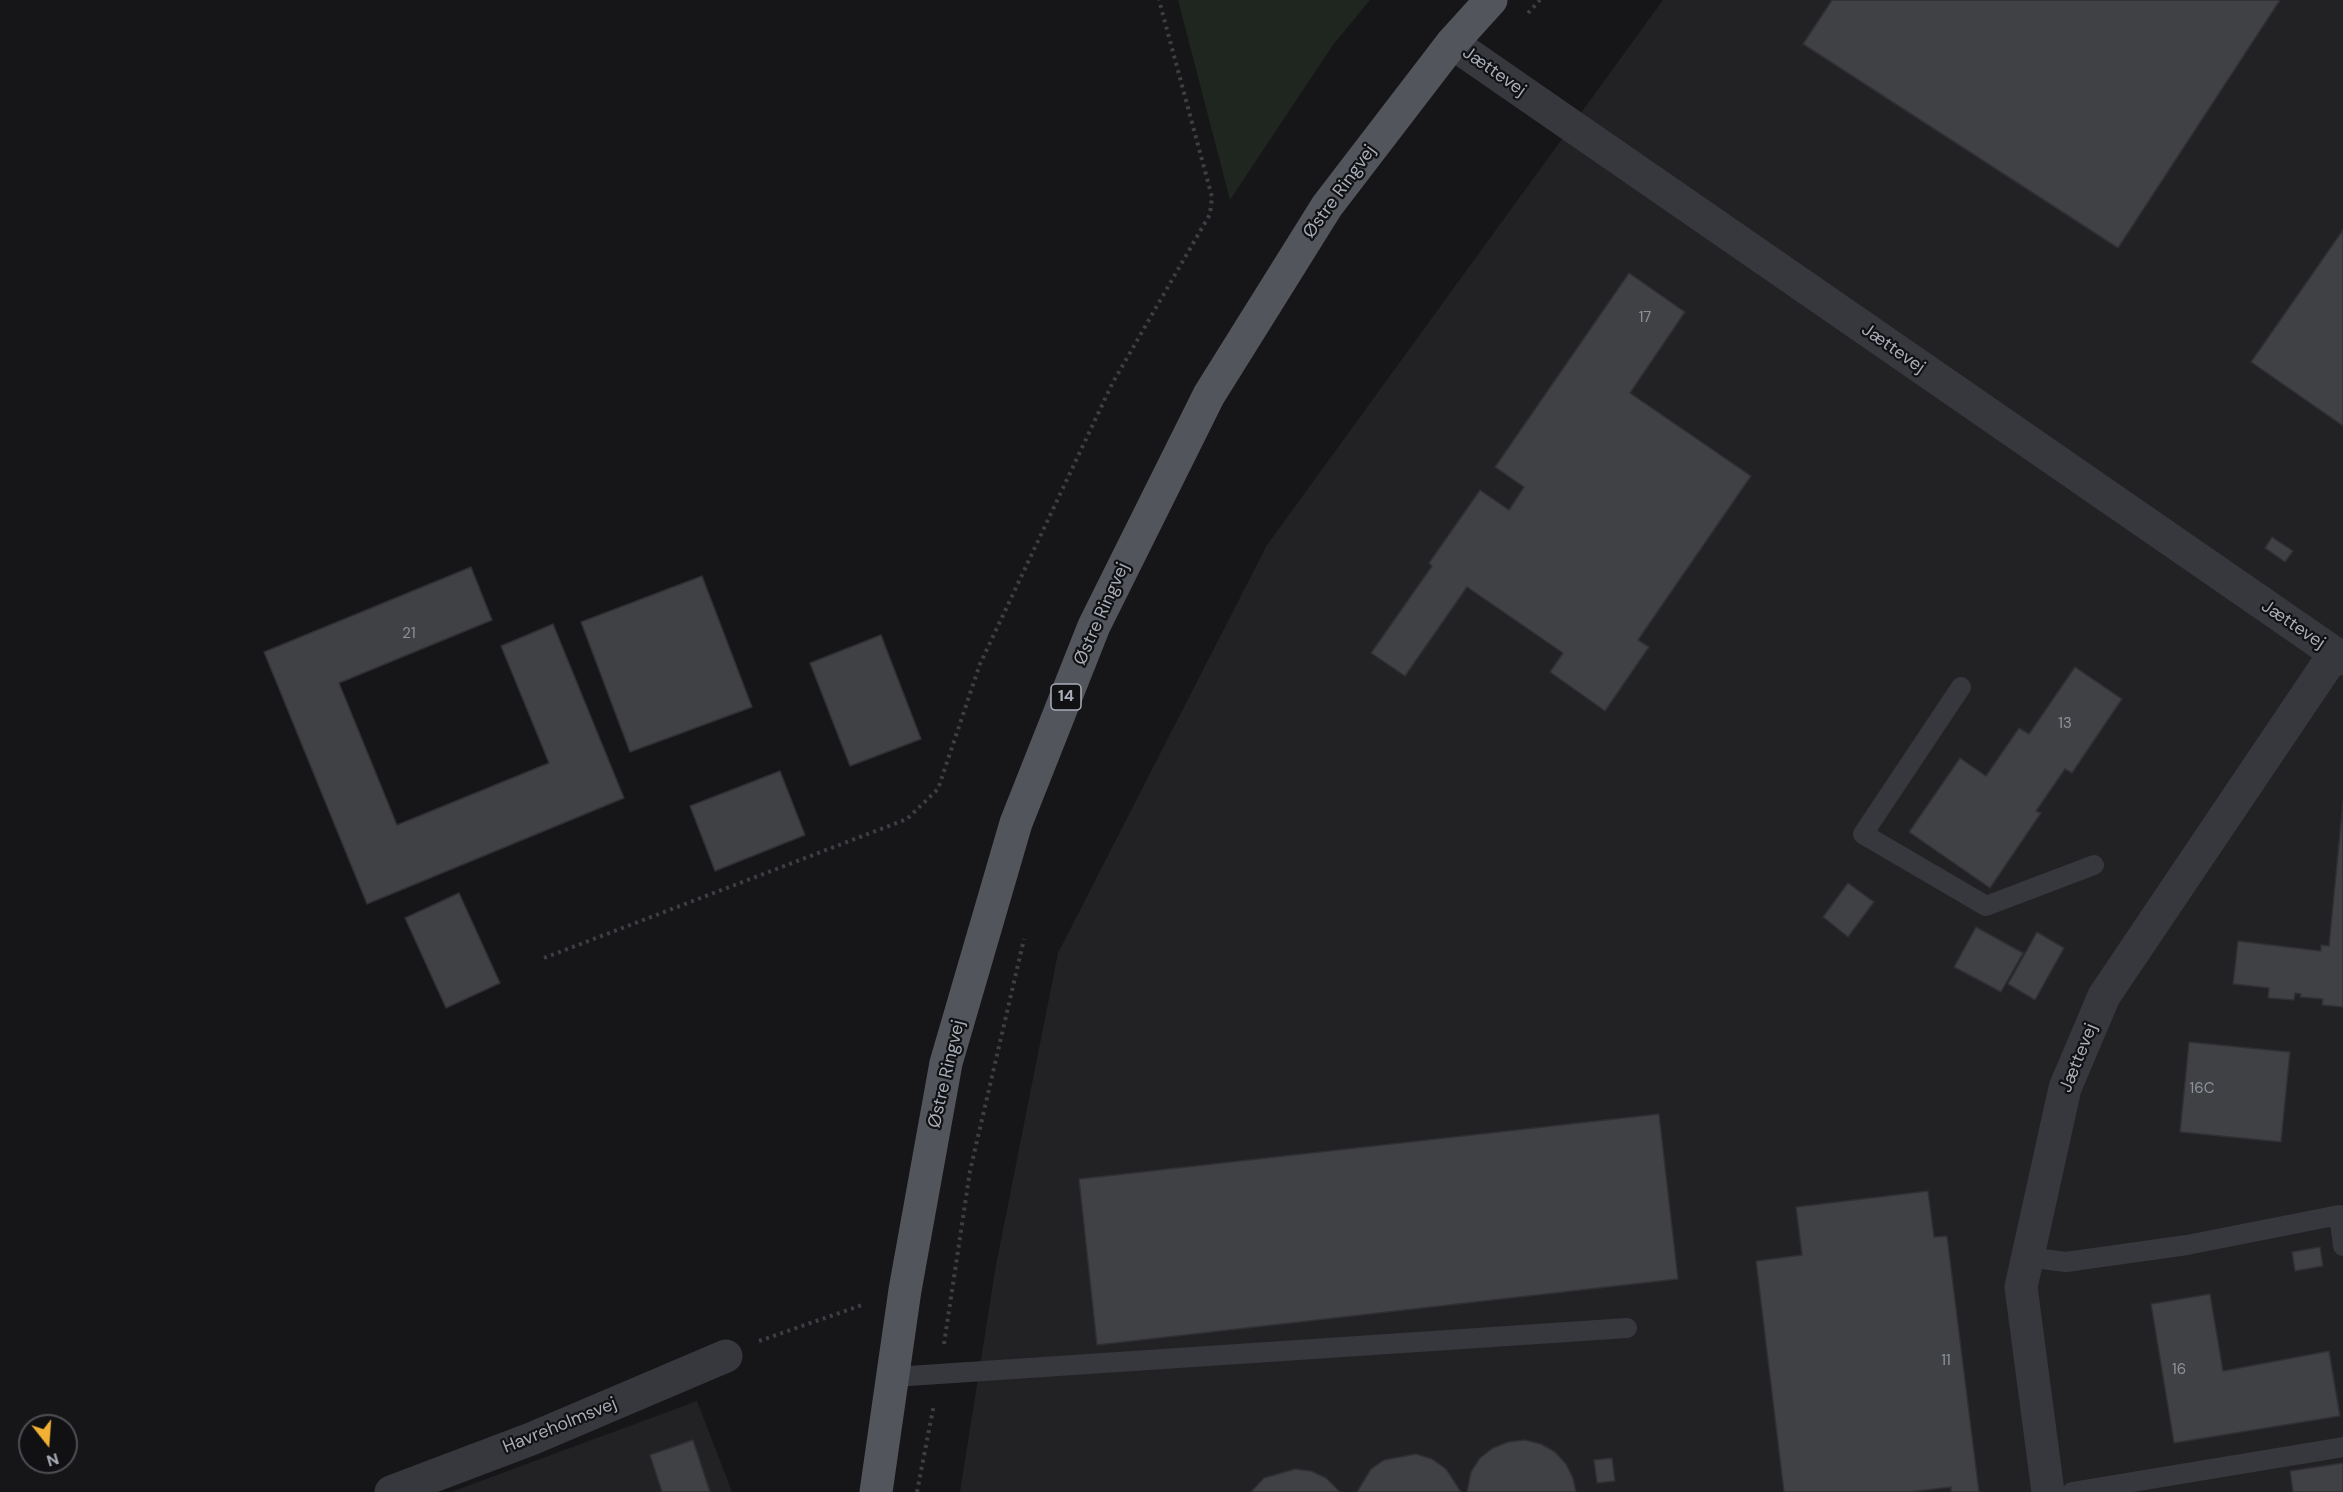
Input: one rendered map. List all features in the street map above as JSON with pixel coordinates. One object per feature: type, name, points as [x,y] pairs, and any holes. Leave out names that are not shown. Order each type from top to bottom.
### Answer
[{"type":"main road","name":"Østre Ringvej","points":[[876,1492],[905,1290],[946,1063],[1016,823],[1094,626],[1209,395],[1327,206],[1452,43],[1491,0]]},
{"type":"street","name":"Jættevej","points":[[1452,43],[2339,656],[2104,996],[2065,1088],[2021,1287],[2048,1492]]},
{"type":"street","name":"Havreholmsvej","points":[[392,1492],[531,1439],[726,1356]]},
{"type":"lane","points":[[1961,687],[1863,834],[1986,906],[2094,865]]},
{"type":"lane","points":[[2027,1257],[2066,1262],[2187,1245],[2339,1215],[2343,1246]]},
{"type":"lane","points":[[894,1377],[1627,1328]]},
{"type":"lane","points":[[2072,1492],[2343,1447]]},
{"type":"path","points":[[544,958],[907,819],[938,789],[980,664],[1113,384],[1210,214],[1212,197],[1159,0]]},
{"type":"path","points":[[1525,16],[1540,0]]},
{"type":"path","points":[[917,1492],[939,1374],[970,1171],[1027,927]]},
{"type":"path","points":[[726,1356],[782,1331],[905,1290]]},
{"type":"shaded area","points":[[1178,0],[1370,0],[1333,45],[1230,200]]},
{"type":"shaded area","points":[[1663,0],[2343,0],[2343,1492],[960,1492],[996,1265],[1058,953],[1267,545]]},
{"type":"shaded area","points":[[697,1401],[732,1492],[451,1492]]},
{"type":"building","points":[[1832,0],[2280,0],[2118,248],[1803,44]]},
{"type":"building","points":[[2343,230],[2343,426],[2251,362]]},
{"type":"building","points":[[1629,273],[1685,312],[1630,393],[1751,476],[1638,640],[1649,647],[1605,711],[1550,672],[1563,653],[1467,587],[1405,676],[1371,653],[1432,566],[1429,563],[1480,490],[1509,510],[1524,487],[1495,467]]},
{"type":"building","points":[[2272,537],[2293,551],[2285,562],[2265,548]]},
{"type":"building","points":[[471,567],[492,620],[339,683],[397,825],[549,763],[501,646],[553,624],[624,798],[367,904],[264,652]]},
{"type":"building","points":[[702,576],[752,707],[630,752],[581,622]]},
{"type":"building","points":[[881,635],[921,739],[850,766],[810,663]]},
{"type":"building","points":[[2075,667],[2122,699],[2072,773],[2065,769],[2036,811],[2041,813],[1990,888],[1909,832],[1960,758],[1986,776],[2019,728],[2029,734]]},
{"type":"building","points":[[780,771],[805,835],[715,871],[690,806]]},
{"type":"building","points":[[2343,802],[2343,1007],[2322,1005],[2323,999],[2300,997],[2301,994],[2295,993],[2294,1000],[2268,998],[2269,988],[2233,984],[2238,941],[2321,951],[2321,945],[2329,946]]},
{"type":"building","points":[[1848,883],[1874,902],[1848,937],[1823,917]]},
{"type":"building","points":[[459,893],[500,983],[446,1008],[405,918]]},
{"type":"building","points":[[1976,927],[2023,953],[2001,992],[1954,967]]},
{"type":"building","points":[[2037,932],[2064,948],[2035,1000],[2008,984]]},
{"type":"building","points":[[2189,1042],[2290,1052],[2281,1142],[2180,1132]]},
{"type":"building","points":[[1659,1114],[1678,1279],[1097,1345],[1079,1179]]},
{"type":"building","points":[[1928,1191],[1934,1237],[1947,1236],[1979,1492],[1951,1492],[1951,1487],[1911,1492],[1784,1492],[1756,1261],[1802,1255],[1796,1207]]},
{"type":"building","points":[[2320,1247],[2323,1266],[2295,1271],[2292,1252]]},
{"type":"building","points":[[2210,1294],[2223,1371],[2329,1351],[2340,1416],[2174,1443],[2151,1304]]},
{"type":"building","points":[[693,1440],[710,1492],[662,1492],[650,1455]]},
{"type":"building","points":[[1525,1440],[1541,1444],[1555,1452],[1566,1464],[1573,1478],[1576,1492],[1467,1492],[1471,1472],[1480,1458],[1493,1448],[1508,1442]]},
{"type":"building","points":[[1416,1454],[1432,1459],[1446,1469],[1461,1492],[1357,1492],[1371,1469],[1384,1460]]},
{"type":"building","points":[[1612,1458],[1615,1481],[1597,1483],[1594,1460]]},
{"type":"building","points":[[2343,1463],[2343,1492],[2293,1492],[2290,1471]]},
{"type":"building","points":[[1295,1469],[1311,1471],[1326,1478],[1340,1492],[1251,1492],[1264,1478]]}]
